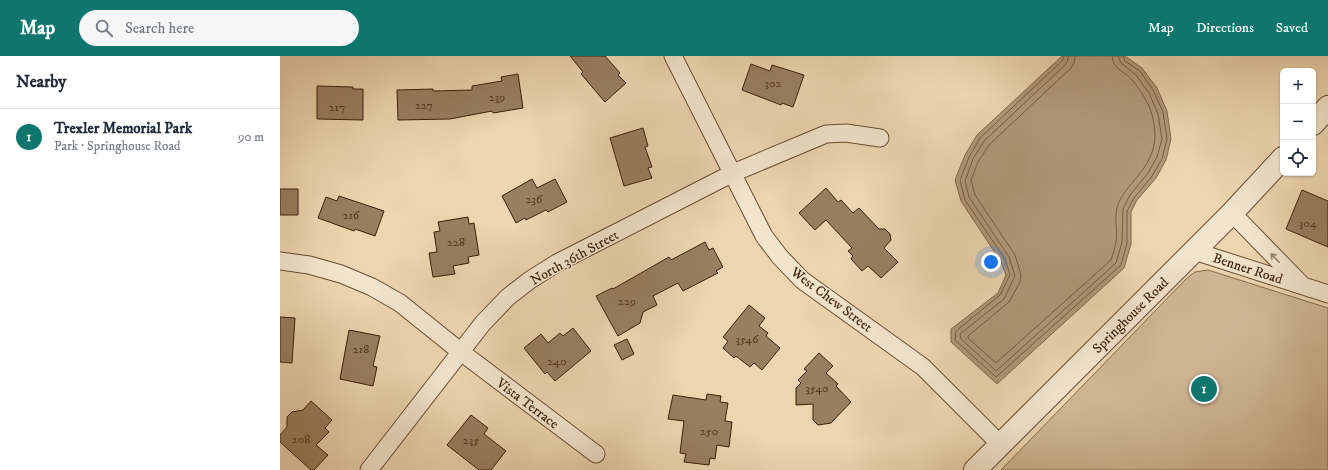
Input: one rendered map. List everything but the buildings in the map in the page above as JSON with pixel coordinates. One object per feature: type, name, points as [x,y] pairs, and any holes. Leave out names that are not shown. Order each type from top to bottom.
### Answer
[{"type":"street","name":"West Chew Street","points":[[674,56],[764,236],[780,257],[802,280],[923,367],[1000,444]]},
{"type":"street","points":[[1316,121],[1328,107]]},
{"type":"street","name":"North 36th Street","points":[[369,470],[483,323],[508,297],[530,280],[558,263],[733,173],[826,134],[846,133],[880,138]]},
{"type":"street","name":"Springhouse Road","points":[[975,470],[1232,213],[1280,161]]},
{"type":"street","name":"Benner Road","points":[[1232,213],[1302,286]]},
{"type":"street","name":"Benner Road","points":[[1194,251],[1328,294]]},
{"type":"street","name":"Vista Terrace","points":[[280,261],[309,265],[341,274],[372,286],[400,303],[461,352],[596,454]]},
{"type":"shaded area","points":[[1208,270],[1328,308],[1328,470],[1001,470],[1187,278],[1195,272]]},
{"type":"water","points":[[1062,56],[1125,56],[1142,68],[1157,88],[1167,111],[1171,139],[1166,160],[1156,178],[1137,200],[1131,212],[1131,244],[1124,268],[997,384],[951,342],[951,329],[998,293],[1006,275],[1001,262],[961,201],[955,180],[965,155],[977,135]]},
{"type":"place","name":"Trexler Memorial Park","points":[[1204,389]]}]
